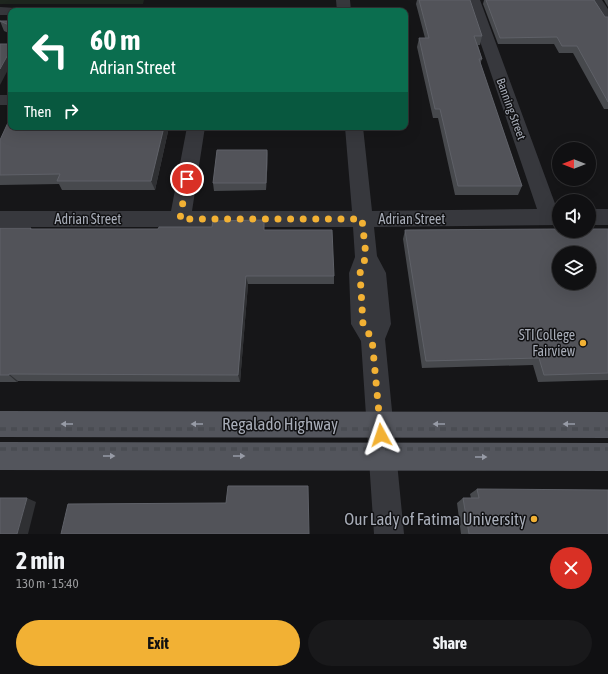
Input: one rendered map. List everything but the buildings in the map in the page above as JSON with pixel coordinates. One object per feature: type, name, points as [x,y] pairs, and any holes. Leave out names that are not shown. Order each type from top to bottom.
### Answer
[{"type":"main road","name":"Regalado Highway","points":[[0,424],[608,424]]},
{"type":"main road","points":[[0,456],[608,457]]},
{"type":"street","name":"Banning Street","points":[[473,0],[552,209]]},
{"type":"street","points":[[595,0],[608,20]]},
{"type":"street","points":[[180,219],[195,130]]},
{"type":"street","points":[[354,130],[366,256],[360,273],[363,324],[372,339],[388,533]]},
{"type":"street","name":"Adrian Street","points":[[0,219],[362,219],[552,217]]},
{"type":"street","points":[[596,217],[608,217]]},
{"type":"shaded area","points":[[0,0],[144,0],[143,4],[0,4]]},
{"type":"railway","points":[[0,429],[608,429]]},
{"type":"railway","points":[[0,449],[608,449]]},
{"type":"place","name":"STI College Fairview","points":[[583,343]]},
{"type":"place","name":"Our Lady of Fatima University","points":[[534,519]]},
{"type":"route","points":[[187,179],[180,219],[362,219],[366,256],[360,273],[363,324],[372,339],[381,435]]}]
